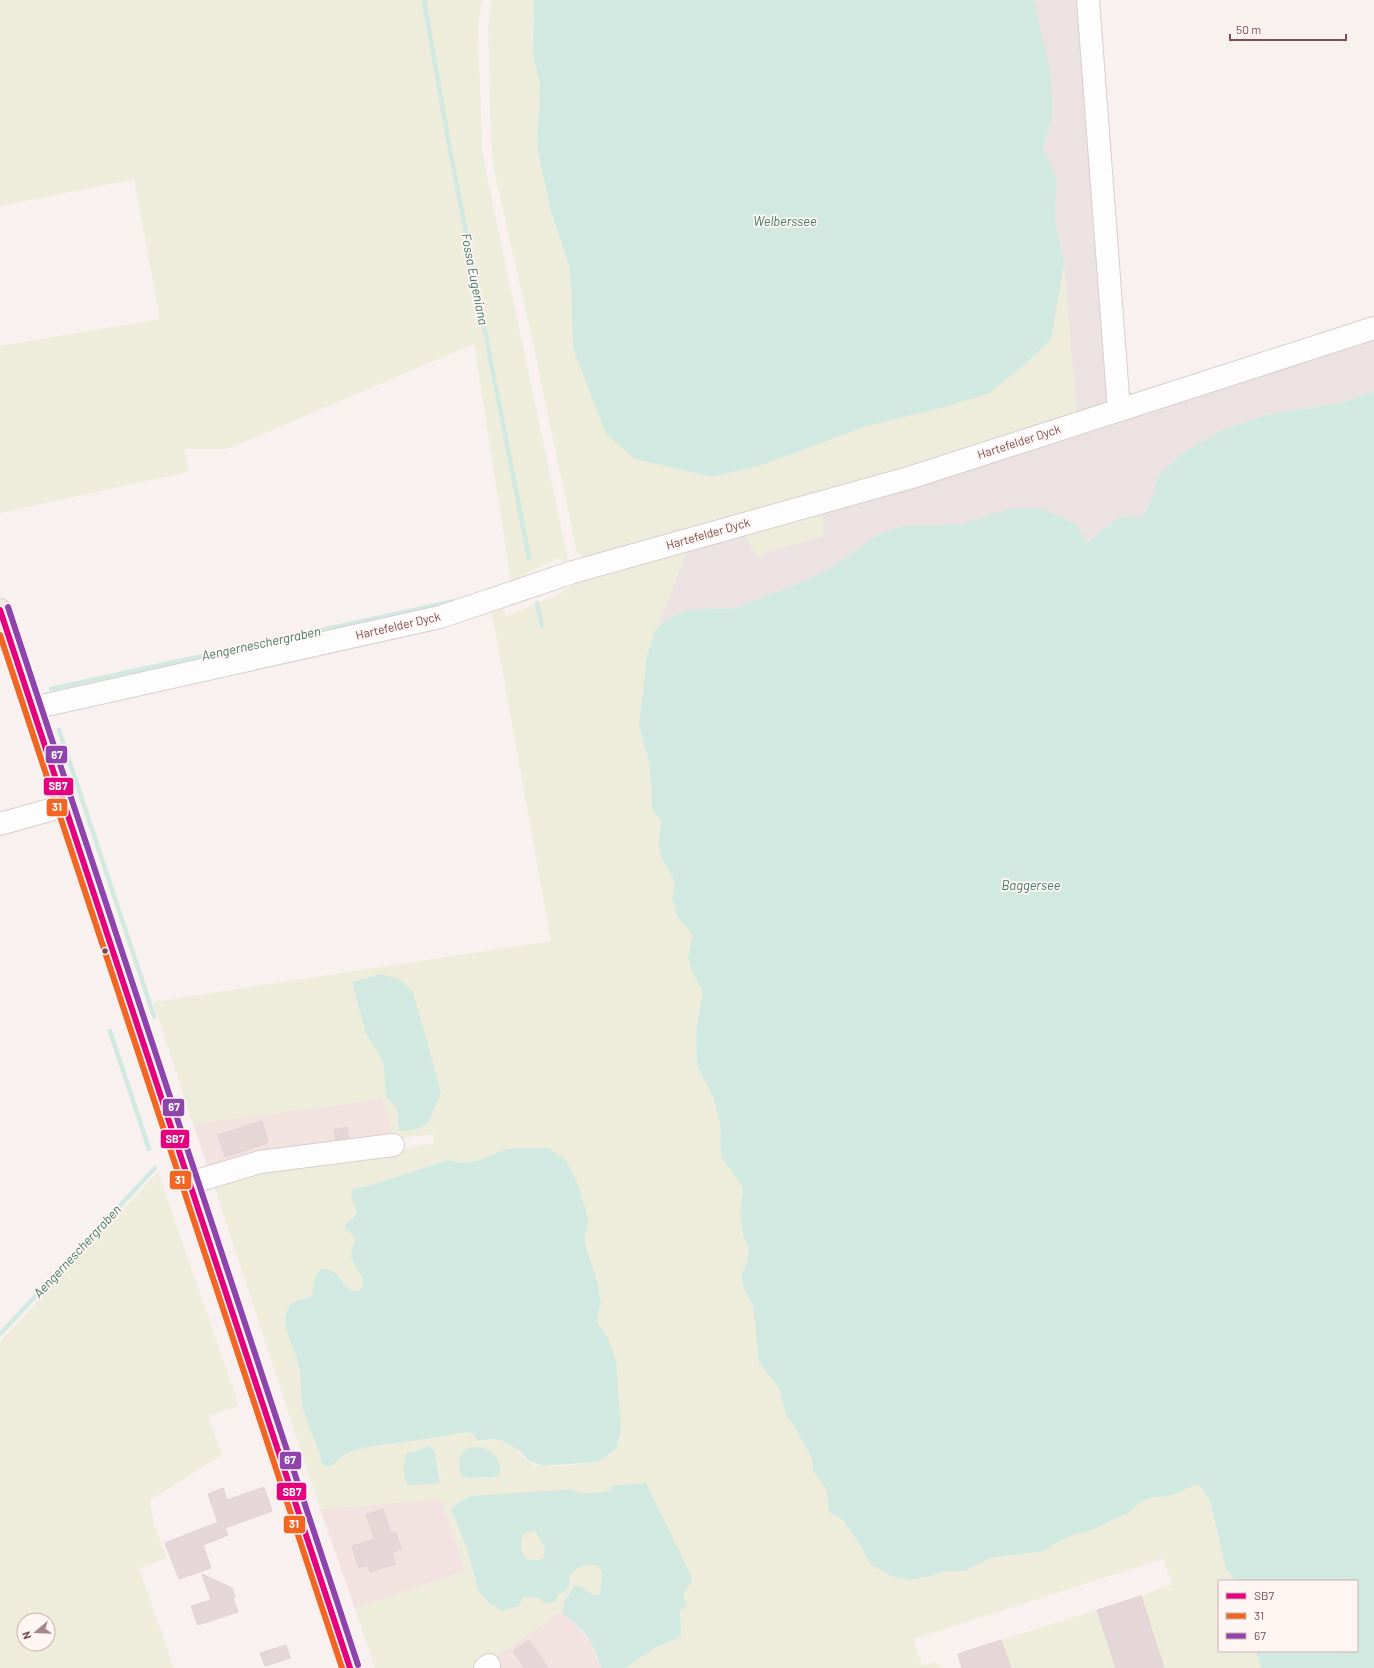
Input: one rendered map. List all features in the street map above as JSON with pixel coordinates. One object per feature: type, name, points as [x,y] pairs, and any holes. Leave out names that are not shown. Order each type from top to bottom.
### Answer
[{"type":"main road","points":[[0,610],[34,708],[64,806],[350,1668]]},
{"type":"street","points":[[1088,0],[1119,410]]},
{"type":"street","name":"Hartefelder Dyck","points":[[34,708],[440,617],[573,572],[912,477],[1374,328]]},
{"type":"street","points":[[0,824],[64,806]]},
{"type":"street","points":[[190,1183],[260,1162],[393,1145]]},
{"type":"shaded area","points":[[0,0],[482,0],[478,27],[482,148],[569,564],[558,558],[511,581],[474,344],[227,449],[185,449],[188,472],[0,513],[0,346],[160,319],[134,179],[0,206]]},
{"type":"shaded area","points":[[491,0],[534,0],[533,54],[540,84],[537,147],[550,208],[570,269],[573,348],[635,459],[712,477],[762,465],[867,426],[1051,339],[1064,263],[1077,415],[915,467],[587,559],[577,553],[526,311],[495,175],[491,144],[488,26]]},
{"type":"shaded area","points":[[1034,0],[1094,0],[1124,387],[1136,396],[1374,320],[1374,391],[1341,403],[1265,415],[1151,500],[1143,516],[1118,518],[1085,543],[1007,509],[959,525],[902,526],[879,534],[832,567],[811,578],[735,608],[689,610],[677,614],[665,621],[655,631],[688,548],[743,532],[757,555],[823,536],[823,510],[1064,263],[1055,222],[1057,179],[1043,148],[1052,117]]},
{"type":"shaded area","points":[[823,510],[823,536],[757,555],[743,532]]},
{"type":"shaded area","points":[[688,548],[647,656],[639,725],[650,767],[652,810],[662,822],[658,842],[661,857],[675,882],[672,898],[677,916],[692,934],[688,958],[692,972],[703,992],[696,1030],[697,1065],[713,1097],[720,1123],[721,1157],[741,1184],[743,1192],[740,1212],[743,1235],[749,1248],[747,1261],[741,1277],[745,1290],[753,1306],[759,1361],[779,1388],[786,1416],[796,1429],[812,1459],[813,1471],[826,1488],[829,1512],[843,1520],[862,1548],[870,1564],[934,1575],[943,1571],[964,1571],[990,1558],[1044,1551],[1057,1542],[1076,1534],[1087,1532],[1128,1513],[1142,1501],[1155,1497],[1169,1496],[1199,1484],[1210,1501],[1226,1569],[1235,1580],[1218,1580],[1218,1652],[1256,1652],[1261,1668],[1164,1668],[1141,1596],[1172,1584],[1163,1559],[913,1639],[922,1665],[937,1662],[943,1668],[626,1668],[653,1649],[660,1647],[680,1620],[683,1595],[693,1580],[611,1486],[612,1490],[591,1493],[580,1493],[570,1489],[471,1496],[452,1506],[462,1539],[468,1552],[475,1580],[502,1611],[519,1606],[521,1597],[540,1598],[568,1590],[569,1576],[575,1570],[585,1565],[597,1565],[602,1572],[600,1595],[592,1594],[581,1586],[573,1590],[564,1601],[563,1610],[479,1668],[375,1668],[355,1609],[465,1571],[442,1499],[320,1509],[213,1183],[225,1177],[387,1152],[434,1143],[433,1134],[395,1139],[382,1099],[193,1124],[153,1002],[551,941],[492,613],[504,608],[506,616],[560,594],[582,578]],"holes":[[[413,992],[434,1110],[425,1126],[399,1131],[397,1109],[386,1097],[386,1076],[381,1058]],[[496,1153],[589,1220],[586,1231],[586,1241],[600,1292],[601,1305],[597,1318],[620,1439],[617,1445],[610,1454],[600,1460],[570,1465],[540,1466],[534,1465],[507,1443],[499,1440],[478,1441],[473,1434],[467,1432],[390,1445],[363,1447],[337,1460],[336,1463],[321,1461],[302,1402],[302,1384],[299,1364],[287,1334],[294,1301],[311,1296],[329,1269],[339,1276],[350,1290],[359,1291],[362,1287],[363,1279],[351,1256],[355,1238],[349,1233],[346,1224],[352,1218],[356,1209],[352,1198],[357,1188],[369,1186],[448,1160],[455,1162],[472,1162]],[[428,1446],[435,1451],[441,1477],[435,1484],[406,1482],[405,1456]],[[460,1455],[498,1459],[500,1471],[486,1478],[465,1476],[460,1473]]]},
{"type":"shaded area","points":[[382,1099],[395,1139],[209,1171],[193,1124]]},
{"type":"shaded area","points":[[158,1172],[239,1406],[208,1416],[222,1455],[150,1500],[154,1525],[167,1558],[139,1568],[174,1668],[0,1668],[0,1342]]},
{"type":"shaded area","points":[[442,1499],[465,1571],[355,1609],[320,1509]]},
{"type":"shaded area","points":[[535,1531],[545,1547],[544,1559],[531,1561],[527,1559],[522,1551],[522,1539],[523,1533]]},
{"type":"shaded area","points":[[563,1610],[564,1614],[592,1643],[596,1658],[602,1668],[490,1668],[491,1660]]},
{"type":"shaded area","points":[[1097,1610],[1116,1668],[1011,1668],[1001,1640]]},
{"type":"water","name":"Welberssee","points":[[534,0],[1034,0],[1051,77],[1052,117],[1043,148],[1057,179],[1055,222],[1064,263],[1051,339],[1023,366],[988,394],[941,408],[867,426],[762,465],[712,477],[635,459],[606,434],[573,348],[570,269],[550,208],[537,147],[540,84],[533,54]]},
{"type":"water","name":"Baggersee","points":[[1374,391],[1374,1668],[1261,1668],[1256,1652],[1358,1652],[1358,1580],[1235,1580],[1226,1569],[1210,1501],[1199,1484],[1169,1496],[1155,1497],[1142,1501],[1128,1513],[1087,1532],[1076,1534],[1057,1542],[1044,1551],[990,1558],[964,1571],[943,1571],[934,1575],[910,1580],[891,1576],[870,1564],[862,1548],[843,1520],[829,1512],[826,1488],[813,1471],[812,1459],[796,1429],[786,1416],[779,1388],[759,1362],[753,1306],[745,1290],[741,1277],[747,1261],[749,1248],[743,1235],[740,1212],[743,1192],[741,1184],[721,1157],[720,1123],[713,1097],[697,1065],[696,1030],[703,992],[692,972],[688,958],[692,934],[677,916],[672,898],[675,882],[661,857],[658,842],[662,822],[652,810],[650,767],[639,725],[647,656],[655,631],[665,621],[677,614],[689,610],[735,608],[811,578],[832,567],[879,534],[902,526],[959,525],[1007,509],[1044,509],[1078,526],[1086,543],[1118,518],[1143,516],[1151,500],[1159,475],[1184,452],[1219,432],[1265,415],[1341,403]]},
{"type":"water","points":[[381,974],[399,979],[413,992],[441,1092],[428,1123],[415,1129],[399,1131],[397,1109],[386,1097],[384,1067],[381,1058],[366,1033],[352,982]]},
{"type":"water","points":[[514,1148],[548,1148],[566,1160],[577,1182],[589,1221],[585,1237],[586,1247],[598,1284],[601,1303],[597,1318],[598,1324],[608,1338],[616,1361],[621,1431],[616,1448],[603,1459],[594,1462],[543,1466],[529,1461],[520,1451],[503,1441],[493,1439],[478,1441],[473,1434],[467,1432],[416,1441],[372,1446],[355,1450],[340,1458],[333,1465],[324,1465],[321,1461],[317,1446],[308,1425],[301,1398],[299,1366],[288,1336],[285,1322],[286,1314],[291,1304],[313,1294],[314,1279],[321,1269],[331,1270],[353,1291],[359,1291],[362,1287],[362,1278],[351,1256],[355,1238],[345,1228],[346,1224],[352,1219],[356,1212],[356,1208],[351,1197],[351,1192],[354,1188],[369,1186],[448,1160],[459,1162],[475,1161]]},
{"type":"water","points":[[428,1446],[435,1451],[440,1481],[435,1484],[408,1485],[405,1478],[404,1469],[405,1456],[407,1453],[417,1451]]},
{"type":"water","points":[[472,1447],[486,1449],[496,1457],[500,1466],[500,1472],[498,1475],[489,1478],[469,1478],[462,1476],[459,1467],[461,1455]]},
{"type":"water","points":[[646,1483],[693,1580],[683,1595],[687,1604],[680,1612],[681,1634],[678,1638],[653,1649],[626,1668],[602,1668],[592,1644],[586,1635],[563,1614],[564,1602],[574,1586],[581,1586],[592,1594],[600,1595],[602,1572],[597,1565],[585,1565],[572,1573],[569,1576],[567,1590],[558,1594],[557,1601],[546,1604],[542,1602],[540,1598],[522,1597],[519,1606],[502,1611],[489,1603],[478,1590],[468,1552],[451,1509],[471,1496],[570,1489],[580,1493],[591,1493],[612,1490],[611,1486]],"holes":[[[535,1531],[545,1547],[544,1558],[531,1561],[527,1559],[522,1551],[521,1545],[523,1533]]]},
{"type":"building","points":[[262,1121],[268,1143],[225,1157],[218,1135]]},
{"type":"building","points":[[347,1127],[349,1138],[336,1140],[334,1130]]},
{"type":"building","points":[[264,1487],[272,1511],[225,1528],[228,1535],[203,1545],[211,1568],[179,1579],[165,1543],[218,1522],[208,1494],[223,1488],[227,1500]]},
{"type":"building","points":[[383,1509],[391,1534],[396,1533],[401,1549],[392,1552],[395,1564],[370,1572],[367,1565],[359,1568],[352,1546],[375,1539],[366,1515]]},
{"type":"building","points":[[202,1574],[232,1588],[235,1596],[233,1599],[238,1612],[198,1625],[191,1606],[211,1600]]},
{"type":"building","points":[[1141,1596],[1164,1668],[1116,1668],[1097,1610]]},
{"type":"building","points":[[529,1640],[548,1668],[525,1668],[513,1651]]},
{"type":"building","points":[[1001,1640],[1011,1668],[962,1668],[958,1654]]},
{"type":"building","points":[[286,1645],[290,1658],[265,1666],[260,1653]]},
{"type":"waterway","name":"Fossa Eugeniana","points":[[424,0],[450,150],[529,558]]},
{"type":"waterway","name":"Aengerneschergraben","points":[[51,689],[455,601]]},
{"type":"waterway","name":"Fossa Eugeniana","points":[[537,603],[542,626]]},
{"type":"waterway","name":"Aengerneschergraben","points":[[59,730],[154,1016]]},
{"type":"waterway","name":"Aengerneschergraben","points":[[110,1031],[149,1149]]},
{"type":"waterway","name":"Aengerneschergraben","points":[[0,1334],[155,1168]]},
{"type":"transit line","name":"67","points":[[8,607],[358,1665]]},
{"type":"transit line","name":"SB7","points":[[0,610],[350,1668]]},
{"type":"transit line","name":"31","points":[[0,635],[342,1668]]}]
